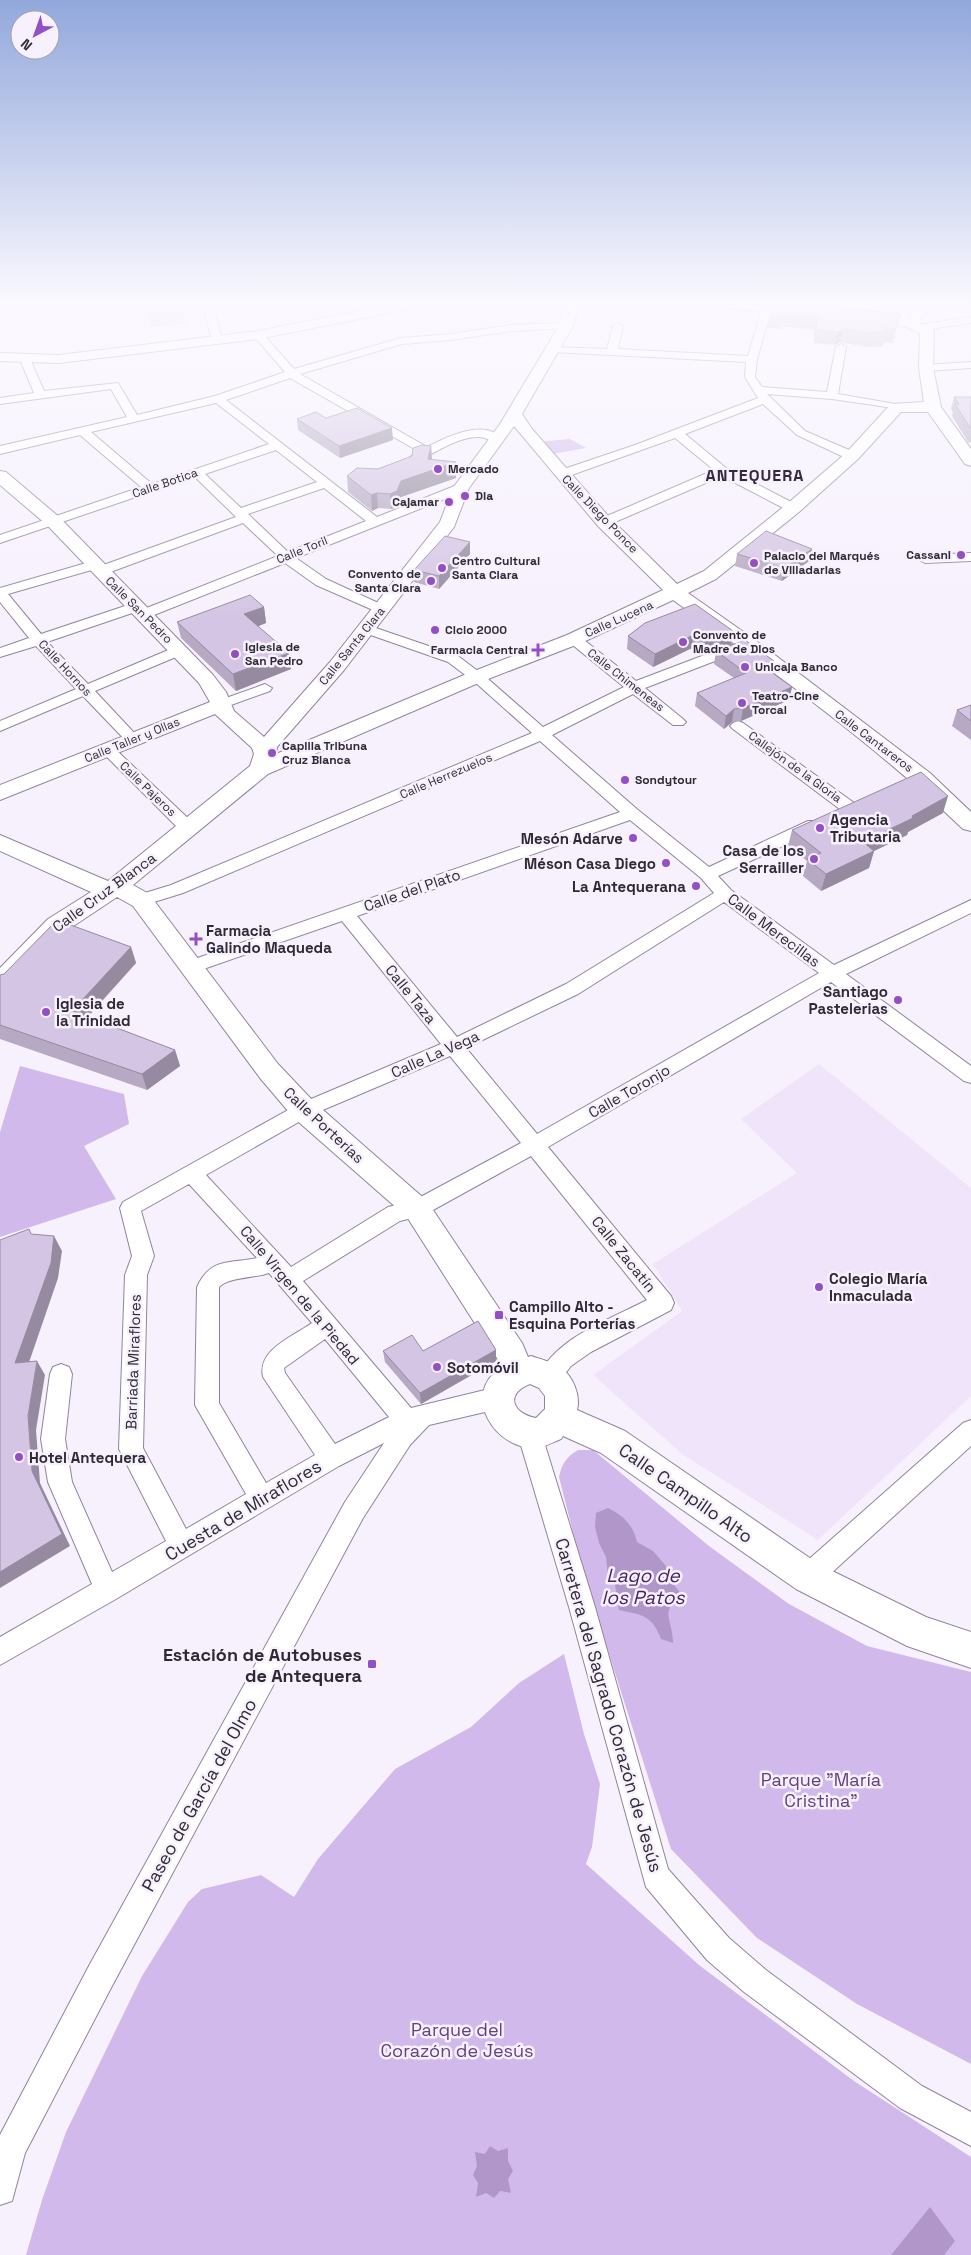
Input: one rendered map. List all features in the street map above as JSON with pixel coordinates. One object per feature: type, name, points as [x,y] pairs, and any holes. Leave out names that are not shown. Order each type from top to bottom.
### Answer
[{"type":"street","points":[[127,407],[134,420]]},
{"type":"street","points":[[0,450],[84,432],[183,407]]},
{"type":"street","points":[[229,407],[276,446],[374,521]]},
{"type":"street","points":[[350,407],[426,451]]},
{"type":"street","name":"Calle Santa Clara","points":[[269,761],[267,746],[367,629],[448,523],[461,488],[518,407]]},
{"type":"street","points":[[562,474],[677,434],[734,407]]},
{"type":"street","points":[[775,407],[801,433],[852,456]]},
{"type":"street","name":"Calle Lucena","points":[[269,761],[574,639],[676,593],[710,575],[793,508],[852,456],[898,407]]},
{"type":"street","points":[[933,407],[966,447],[971,461]]},
{"type":"street","points":[[404,461],[511,419]]},
{"type":"street","name":"Calle Diego Ponce","points":[[511,419],[526,432],[604,522],[676,593]]},
{"type":"street","points":[[84,432],[149,488]]},
{"type":"street","points":[[478,432],[496,439]]},
{"type":"street","points":[[677,434],[722,471],[793,508]]},
{"type":"street","name":"Calle Botica","points":[[0,539],[276,446]]},
{"type":"street","points":[[604,522],[722,471]]},
{"type":"street","points":[[196,472],[286,557],[321,582],[382,610]]},
{"type":"street","name":"Calle San Pedro","points":[[0,476],[53,521],[96,568],[140,610],[206,679],[216,692],[225,714],[261,745],[269,761]]},
{"type":"street","points":[[0,592],[96,568],[327,486],[344,483]]},
{"type":"street","name":"Calle Toril","points":[[0,653],[140,610],[286,557],[461,488]]},
{"type":"street","points":[[925,559],[971,557]]},
{"type":"street","name":"Calle Hornos","points":[[0,592],[38,640],[133,740]]},
{"type":"street","name":"Calle Cantareros","points":[[676,593],[748,644],[913,782],[971,824]]},
{"type":"street","name":"Calle Merecillas","points":[[367,629],[453,660],[482,681],[540,735],[632,814],[707,874],[725,894],[970,1075]]},
{"type":"street","name":"Calle Chimeneas","points":[[574,639],[678,722]]},
{"type":"street","name":"Calle Herrezuelos","points":[[141,900],[186,885],[540,735],[635,687],[748,644]]},
{"type":"street","points":[[0,726],[178,651]]},
{"type":"street","name":"Calle Taller y Ollas","points":[[0,793],[264,688]]},
{"type":"street","name":"Callejón de la Gloria","points":[[738,726],[851,809]]},
{"type":"street","name":"Calle Pajeros","points":[[108,750],[188,828]]},
{"type":"street","name":"Calle Cruz Blanca","points":[[0,983],[57,925],[113,889],[269,761]]},
{"type":"street","points":[[707,874],[869,801]]},
{"type":"street","name":"Calle del Plato","points":[[192,967],[632,814]]},
{"type":"street","name":"Calle Porterías","points":[[0,842],[141,900],[257,1057],[304,1110],[417,1209],[511,1353],[517,1374]]},
{"type":"street","name":"Calle La Vega","points":[[139,1202],[304,1110],[454,1046],[572,989],[725,894]]},
{"type":"street","name":"Calle Toronjo","points":[[289,1279],[395,1213],[417,1209],[534,1145],[833,973],[971,906]]},
{"type":"street","name":"Calle Taza","points":[[345,913],[534,1145]]},
{"type":"street","name":"Calle Zacatín","points":[[534,1145],[664,1303],[583,1345],[563,1359],[549,1377]]},
{"type":"street","name":"Calle Virgen de la Piedad","points":[[191,1173],[289,1279],[326,1326],[414,1418]]},
{"type":"street","name":"Barriada Miraflores","points":[[139,1202],[130,1208],[143,1256],[136,1275],[131,1449],[182,1546]]},
{"type":"street","points":[[262,1499],[207,1405],[208,1286],[211,1280],[220,1274],[262,1266],[272,1260]]},
{"type":"street","points":[[326,1326],[275,1361],[272,1370],[274,1377],[331,1458]]},
{"type":"street","points":[[531,1370],[549,1377],[563,1397],[563,1412],[549,1428],[541,1433],[529,1432],[510,1423],[501,1414],[498,1405],[500,1390],[505,1382],[517,1374],[531,1370]]},
{"type":"street","points":[[61,1374],[53,1439],[60,1482],[107,1590]]},
{"type":"street","name":"Cuesta de Miraflores","points":[[0,1652],[331,1458],[414,1418],[484,1401],[498,1405]]},
{"type":"street","name":"Paseo de García del Olmo","points":[[0,2189],[10,2149],[92,1993],[354,1510],[414,1418]]},
{"type":"street","name":"Calle Campillo Alto","points":[[559,1418],[613,1442],[808,1577],[920,1633],[971,1650]]},
{"type":"street","points":[[808,1577],[971,1431]]},
{"type":"street","name":"Carretera del Sagrado Corazón de Jesús","points":[[529,1432],[582,1608],[656,1877],[718,1949],[755,1981],[911,2097],[971,2130]]},
{"type":"shaded area","name":"Colegio María Inmaculada","points":[[819,1064],[971,1188],[971,1396],[818,1540],[682,1454],[593,1375],[682,1311],[653,1264],[797,1173],[741,1119]]},
{"type":"green space","points":[[570,439],[586,448],[548,455],[535,442]]},
{"type":"green space","points":[[20,1066],[124,1094],[129,1124],[84,1146],[116,1199],[0,1237],[0,1132]]},
{"type":"green space","name":"Parque \"María Cristina\"","points":[[578,1450],[593,1450],[709,1546],[789,1604],[867,1646],[971,1672],[971,2064],[857,2004],[757,1938],[671,1849],[583,1572],[559,1477],[565,1461]]},
{"type":"green space","name":"Parque del Corazón de Jesús","points":[[564,1654],[584,1734],[600,1784],[592,1847],[586,1864],[699,1965],[854,2081],[971,2157],[971,2255],[26,2255],[42,2200],[66,2132],[142,1976],[188,1902],[202,1889],[261,1875],[294,1897],[318,1859],[395,1769],[471,1727],[519,1683]]},
{"type":"water","name":"Lago de los Patos","points":[[608,1508],[619,1514],[627,1522],[637,1542],[653,1551],[666,1566],[671,1582],[679,1591],[680,1598],[670,1607],[669,1612],[673,1643],[661,1639],[654,1625],[645,1617],[619,1610],[615,1585],[608,1576],[606,1557],[599,1543],[595,1527],[596,1513]]},
{"type":"water","points":[[490,2146],[498,2151],[508,2148],[508,2161],[513,2171],[508,2179],[511,2193],[500,2191],[494,2198],[486,2193],[476,2197],[478,2183],[473,2175],[477,2166],[475,2152],[485,2154]]},
{"type":"water","points":[[930,2207],[955,2241],[944,2255],[891,2255]]},
{"type":"building","points":[[957,407],[971,407],[971,429]]},
{"type":"building","points":[[357,408],[392,428],[339,446],[297,419],[316,412],[326,418]]},
{"type":"building","points":[[422,445],[431,446],[428,459],[456,462],[401,481],[397,491],[390,494],[377,493],[371,495],[347,476],[357,468],[378,469],[412,456],[413,448]]},
{"type":"building","points":[[766,531],[812,549],[784,568],[737,554]]},
{"type":"building","points":[[445,536],[470,542],[439,576],[414,570]]},
{"type":"building","points":[[250,595],[264,607],[244,614],[289,653],[233,674],[177,622]]},
{"type":"building","points":[[695,604],[733,631],[703,642],[693,635],[655,654],[628,636],[645,623]]},
{"type":"building","points":[[745,640],[774,661],[763,666],[792,687],[743,708],[734,709],[726,716],[697,693],[746,673],[716,651]]},
{"type":"building","points":[[971,705],[971,721],[957,710]]},
{"type":"building","points":[[921,772],[948,796],[912,816],[913,818],[863,842],[874,851],[826,874],[807,859],[821,853],[792,830]]},
{"type":"building","name":"Iglesia de la Trinidad","points":[[57,920],[131,947],[72,1011],[175,1050],[142,1074],[0,1025],[0,975],[4,974]]},
{"type":"building","points":[[29,1229],[31,1234],[54,1236],[51,1263],[15,1363],[37,1361],[28,1416],[32,1471],[62,1534],[0,1572],[0,1240]]},
{"type":"building","name":"Sotomóvil","points":[[478,1321],[496,1350],[420,1393],[383,1351],[412,1335],[423,1351]]},
{"type":"place","name":"Mercado","points":[[438,469]]},
{"type":"place","name":"Dia","points":[[465,496]]},
{"type":"place","name":"Cajamar","points":[[449,502]]},
{"type":"place","name":"Cassani","points":[[961,555]]},
{"type":"place","name":"Palacio del Marqués de Villadarias","points":[[754,563]]},
{"type":"place","name":"Centro Cultural Santa Clara","points":[[442,568]]},
{"type":"place","name":"Convento de Santa Clara","points":[[431,581]]},
{"type":"place","name":"Ciclo 2000","points":[[435,630]]},
{"type":"place","name":"Convento de Madre de Dios","points":[[683,642]]},
{"type":"place","name":"Farmacia Central","points":[[538,650]]},
{"type":"place","name":"Iglesia de San Pedro","points":[[235,654]]},
{"type":"place","name":"Unicaja Banco","points":[[745,667]]},
{"type":"place","name":"Teatro-Cine Torcal","points":[[742,703]]},
{"type":"place","name":"Capilla Tribuna Cruz Blanca","points":[[272,753]]},
{"type":"place","name":"Sondytour","points":[[625,780]]},
{"type":"place","name":"Agencia Tributaria","points":[[820,828]]},
{"type":"place","name":"Mesón Adarve","points":[[633,838]]},
{"type":"place","name":"Casa de los Serrailler","points":[[814,859]]},
{"type":"place","name":"Méson Casa Diego","points":[[666,863]]},
{"type":"place","name":"La Antequerana","points":[[696,886]]},
{"type":"place","name":"Farmacia Galindo Maqueda","points":[[196,939]]},
{"type":"place","name":"Santiago Pastelerias","points":[[898,1000]]},
{"type":"place","name":"Iglesia de la Trinidad","points":[[46,1012]]},
{"type":"place","name":"Colegio María Inmaculada","points":[[819,1287]]},
{"type":"place","name":"Campillo Alto - Esquina Porterías","points":[[499,1315]]},
{"type":"place","name":"Sotomóvil","points":[[437,1367]]},
{"type":"place","name":"Hotel Antequera","points":[[19,1457]]},
{"type":"place","name":"Estación de Autobuses de Antequera","points":[[372,1664]]},
{"type":"district","name":"ANTEQUERA","points":[[755,475]]}]
